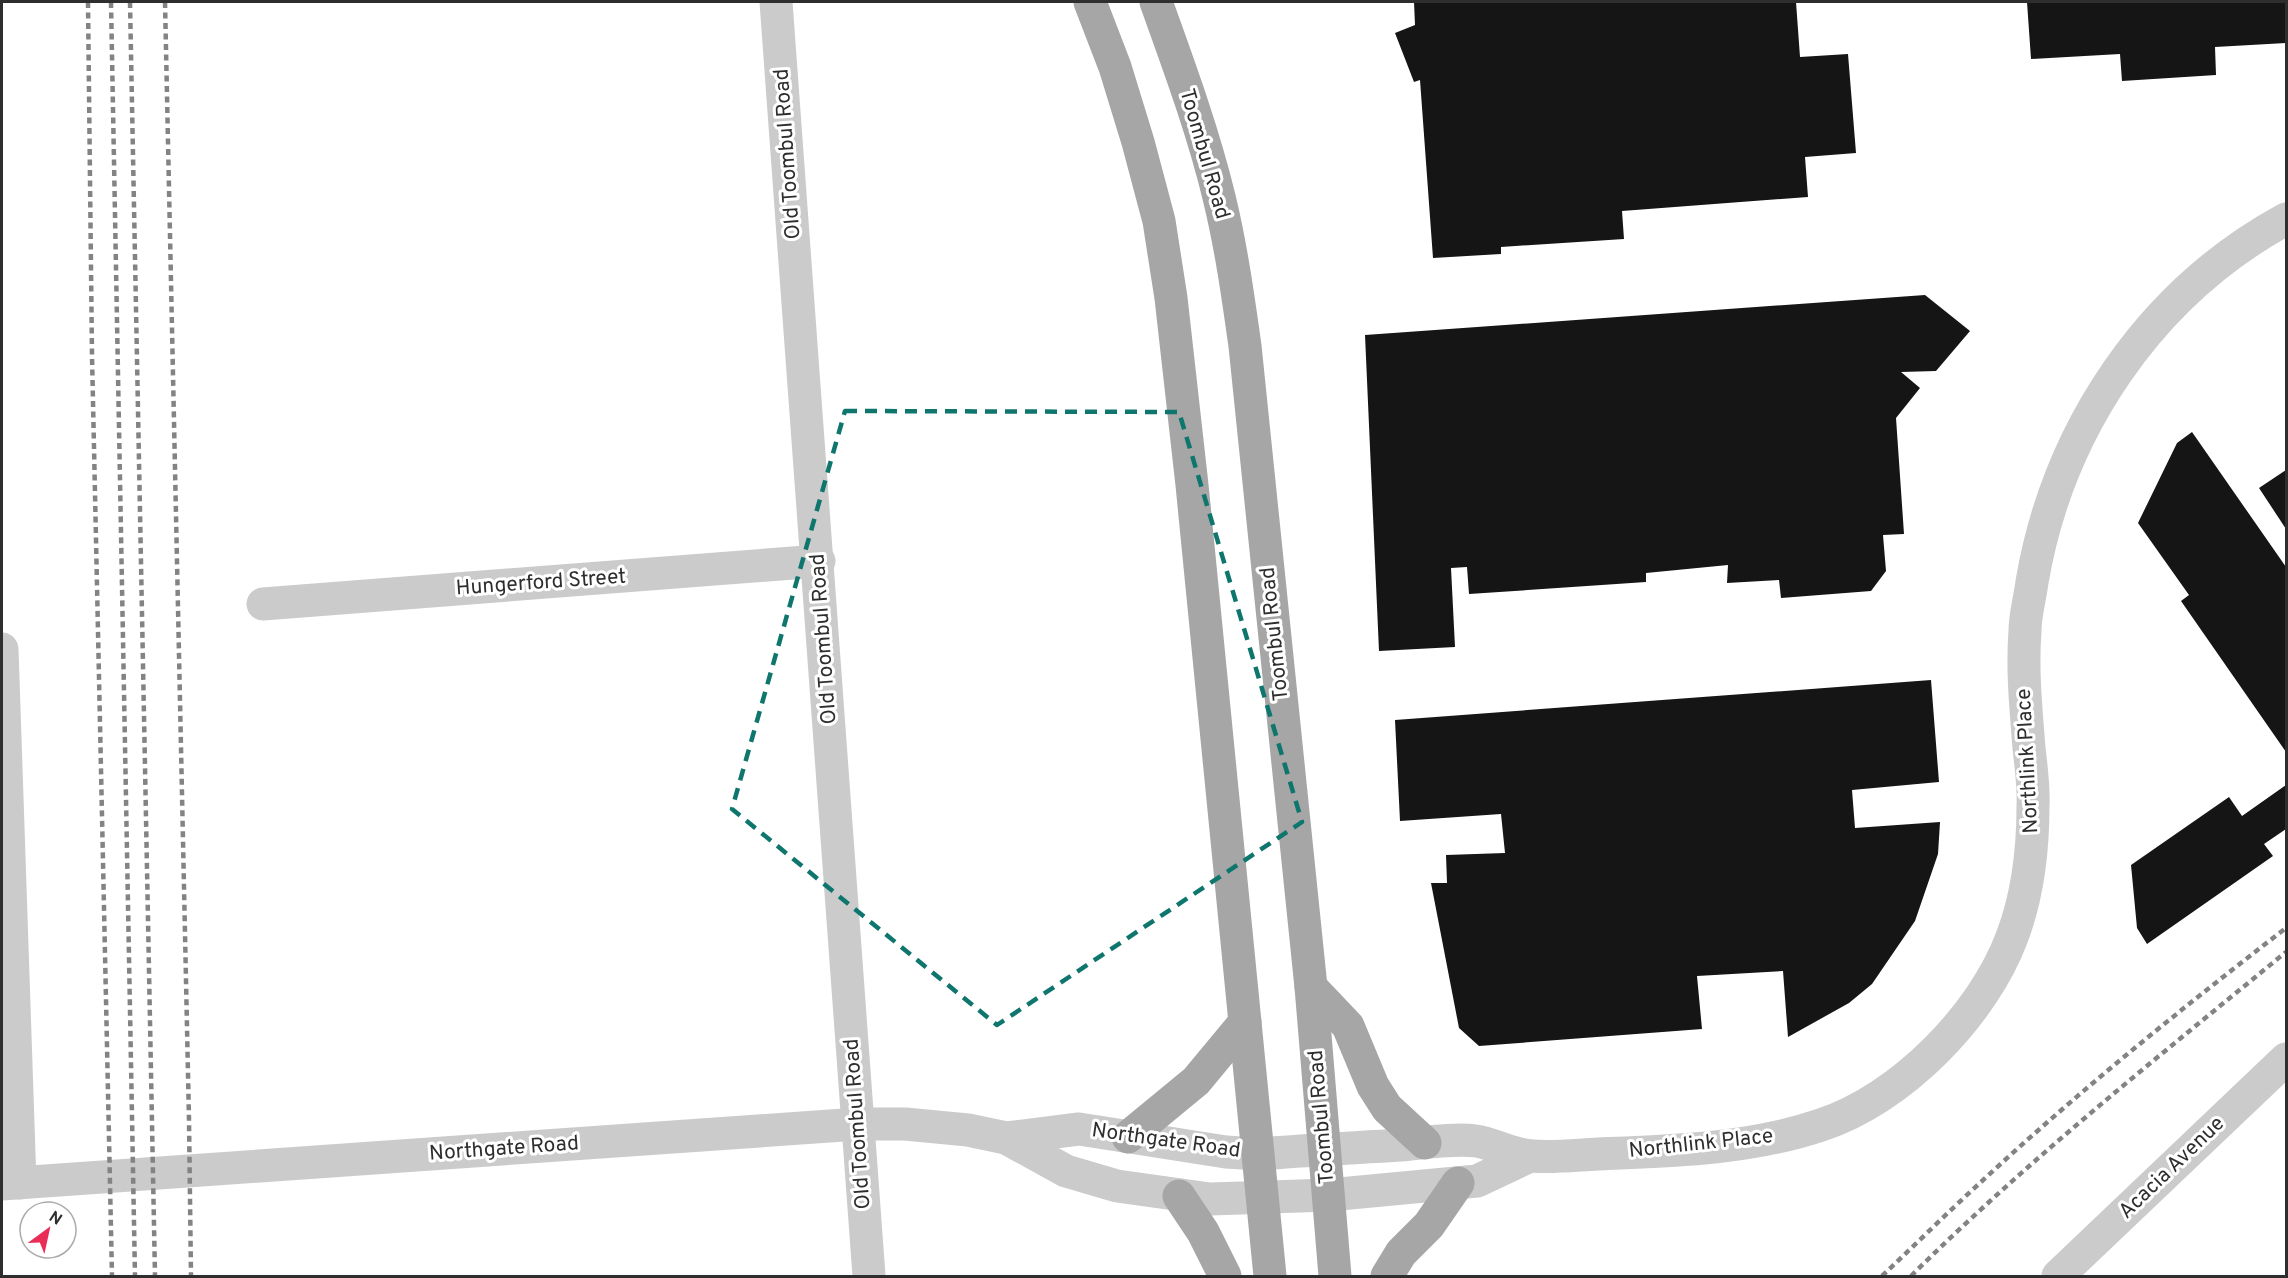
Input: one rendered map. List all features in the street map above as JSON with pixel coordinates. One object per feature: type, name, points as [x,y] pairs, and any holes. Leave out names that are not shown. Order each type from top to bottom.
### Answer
[{"type":"main road","points":[[1090,2],[1115,68],[1138,142],[1159,221],[1167,276],[1192,485],[1270,1276]]},
{"type":"main road","name":"Toombul Road","points":[[1156,2],[1219,196],[1233,266],[1245,346],[1311,987],[1335,1276]]},
{"type":"main road","points":[[1311,987],[1348,1026],[1373,1086],[1387,1108],[1425,1143]]},
{"type":"main road","points":[[1128,1137],[1196,1081],[1245,1022]]},
{"type":"main road","points":[[1388,1276],[1401,1253],[1429,1225],[1458,1183]]},
{"type":"main road","points":[[1179,1196],[1203,1232],[1225,1276]]},
{"type":"street","name":"Old Toombul Road","points":[[776,2],[819,561],[869,1276]]},
{"type":"street","name":"Northlink Place","points":[[1326,1149],[1474,1140],[1530,1156],[1678,1150],[1734,1145],[1778,1137],[1823,1125],[1876,1098],[1934,1052],[1967,1015],[1993,976],[2011,939],[2024,899],[2031,854],[2034,805],[2024,688],[2025,628],[2035,564],[2046,517],[2068,458],[2102,393],[2138,341],[2174,301],[2216,264],[2286,219]]},
{"type":"street","name":"Hungerford Street","points":[[263,604],[819,561]]},
{"type":"street","points":[[2,650],[11,1183]]},
{"type":"street","name":"Acacia Avenue","points":[[2058,1276],[2286,1059]]},
{"type":"street","name":"Northgate Road","points":[[11,1183],[858,1124],[935,1125],[1006,1138],[1066,1172],[1117,1186],[1179,1196],[1210,1199],[1264,1199],[1329,1195]]},
{"type":"street","name":"Northgate Road","points":[[1006,1138],[1079,1129],[1226,1152],[1259,1154],[1326,1149]]},
{"type":"street","name":"Northlink Place","points":[[1329,1195],[1477,1181],[1530,1156]]},
{"type":"highlighted area","points":[[845,411],[1179,412],[1302,822],[997,1025],[732,809]]},
{"type":"building","points":[[1414,2],[1796,2],[1800,57],[1848,54],[1856,153],[1805,157],[1808,197],[1622,211],[1624,239],[1501,247],[1501,254],[1433,258],[1420,80],[1414,82],[1395,33],[1415,25]]},
{"type":"building","points":[[2027,2],[2286,2],[2286,43],[2215,47],[2216,75],[2122,81],[2120,54],[2031,59]]},
{"type":"building","points":[[1925,295],[1970,331],[1936,371],[1901,372],[1920,388],[1896,418],[1904,534],[1883,535],[1886,571],[1871,591],[1781,598],[1779,580],[1727,583],[1728,565],[1646,573],[1646,582],[1469,594],[1467,567],[1451,568],[1455,647],[1379,651],[1365,335]]},
{"type":"building","points":[[2192,432],[2286,567],[2286,752],[2181,601],[2189,595],[2138,523],[2177,443]]},
{"type":"building","points":[[2286,470],[2286,529],[2259,488]]},
{"type":"building","points":[[1931,680],[1939,782],[1852,790],[1855,828],[1940,822],[1938,854],[1915,921],[1872,984],[1849,1003],[1788,1037],[1783,971],[1697,976],[1702,1029],[1479,1046],[1459,1028],[1431,883],[1447,883],[1446,855],[1505,853],[1501,814],[1400,821],[1395,720]]},
{"type":"building","points":[[2286,785],[2286,829],[2264,844],[2273,856],[2147,944],[2137,928],[2131,865],[2229,797],[2242,816]]},
{"type":"railway","points":[[88,2],[92,355],[112,1276]]},
{"type":"railway","points":[[111,2],[135,1276]]},
{"type":"railway","points":[[130,2],[155,1276]]},
{"type":"railway","points":[[165,2],[191,1276]]},
{"type":"railway","points":[[1882,1276],[1969,1193],[2093,1083],[2286,928]]},
{"type":"railway","points":[[1911,1276],[2047,1150],[2286,952]]}]
